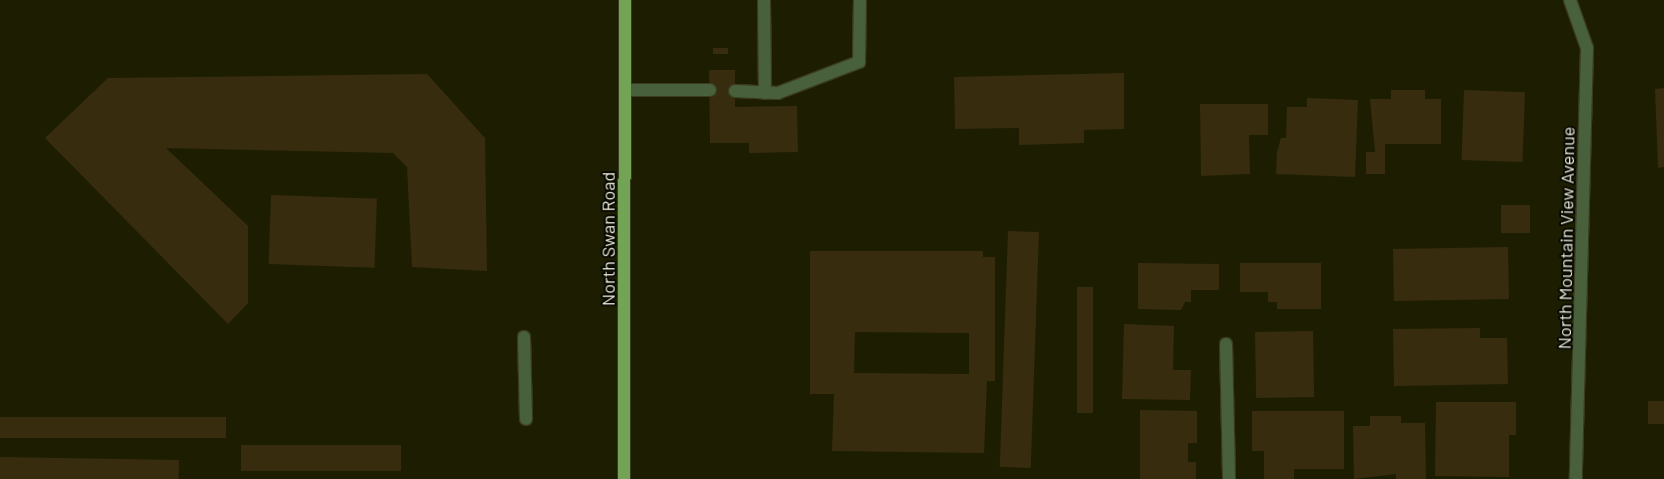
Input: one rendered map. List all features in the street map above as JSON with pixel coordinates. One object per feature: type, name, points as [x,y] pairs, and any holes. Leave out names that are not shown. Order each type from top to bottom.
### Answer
[{"type":"main road","name":"North Swan Road","points":[[624,479],[625,0]]},
{"type":"street","points":[[764,0],[765,93]]},
{"type":"street","points":[[735,91],[778,93],[859,62],[860,0]]},
{"type":"street","name":"North Mountain View Avenue","points":[[1570,0],[1587,48],[1576,479]]},
{"type":"street","points":[[626,90],[710,90]]},
{"type":"street","points":[[524,337],[526,419]]},
{"type":"street","points":[[1226,344],[1230,479]]},
{"type":"building","points":[[713,48],[728,48],[728,54],[713,54]]},
{"type":"building","points":[[709,70],[735,70],[735,107],[797,106],[798,152],[749,153],[749,143],[710,143]]},
{"type":"building","points":[[1124,73],[1124,129],[1084,130],[1084,143],[1019,145],[1019,128],[955,129],[954,77]]},
{"type":"building","points":[[427,74],[485,138],[487,271],[412,267],[407,167],[393,153],[166,148],[248,226],[248,303],[228,324],[45,138],[108,78]]},
{"type":"building","points":[[1664,88],[1664,167],[1658,168],[1655,89]]},
{"type":"building","points":[[1391,90],[1425,90],[1425,99],[1441,99],[1441,144],[1385,144],[1385,174],[1366,174],[1366,152],[1375,152],[1370,99],[1391,99]]},
{"type":"building","points":[[1464,90],[1525,92],[1523,162],[1462,160]]},
{"type":"building","points":[[1307,98],[1358,100],[1355,177],[1276,174],[1277,152],[1281,138],[1286,138],[1287,107],[1307,107]]},
{"type":"building","points":[[1200,104],[1268,104],[1268,135],[1249,135],[1250,174],[1201,176]]},
{"type":"building","points":[[271,195],[377,199],[375,268],[269,264]]},
{"type":"building","points":[[1501,205],[1530,205],[1530,233],[1501,233]]},
{"type":"building","points":[[1008,231],[1039,232],[1031,468],[1000,467]]},
{"type":"building","points":[[1508,247],[1509,299],[1394,301],[1393,249]]},
{"type":"building","points":[[810,251],[983,251],[983,257],[995,257],[995,381],[987,381],[984,453],[832,451],[834,394],[810,394]],"holes":[[[855,332],[969,333],[969,374],[854,373]]]},
{"type":"building","points":[[1138,263],[1219,264],[1219,290],[1191,290],[1191,302],[1185,302],[1181,310],[1138,309]]},
{"type":"building","points":[[1240,263],[1321,263],[1321,309],[1277,309],[1277,302],[1268,302],[1268,292],[1240,292]]},
{"type":"building","points":[[1077,287],[1093,287],[1093,413],[1077,413]]},
{"type":"building","points":[[1124,324],[1174,326],[1173,370],[1191,370],[1190,400],[1122,399]]},
{"type":"building","points":[[1480,328],[1480,338],[1507,338],[1508,384],[1394,386],[1393,329]]},
{"type":"building","points":[[1313,331],[1314,397],[1256,398],[1255,332]]},
{"type":"building","points":[[1648,401],[1664,401],[1664,424],[1648,424]]},
{"type":"building","points":[[1436,402],[1516,402],[1516,435],[1509,435],[1509,477],[1435,476]]},
{"type":"building","points":[[1140,410],[1197,411],[1197,443],[1188,443],[1188,462],[1196,462],[1196,479],[1140,479]]},
{"type":"building","points":[[1252,411],[1344,411],[1344,469],[1294,469],[1294,479],[1264,479],[1264,451],[1252,451]]},
{"type":"building","points":[[1370,416],[1401,416],[1401,423],[1425,423],[1426,479],[1396,479],[1396,474],[1354,479],[1353,426],[1370,426]]},
{"type":"building","points":[[0,417],[226,417],[226,438],[0,438]]},
{"type":"building","points":[[241,445],[401,445],[401,471],[241,471]]},
{"type":"building","points":[[0,457],[179,460],[179,479],[0,479]]}]
